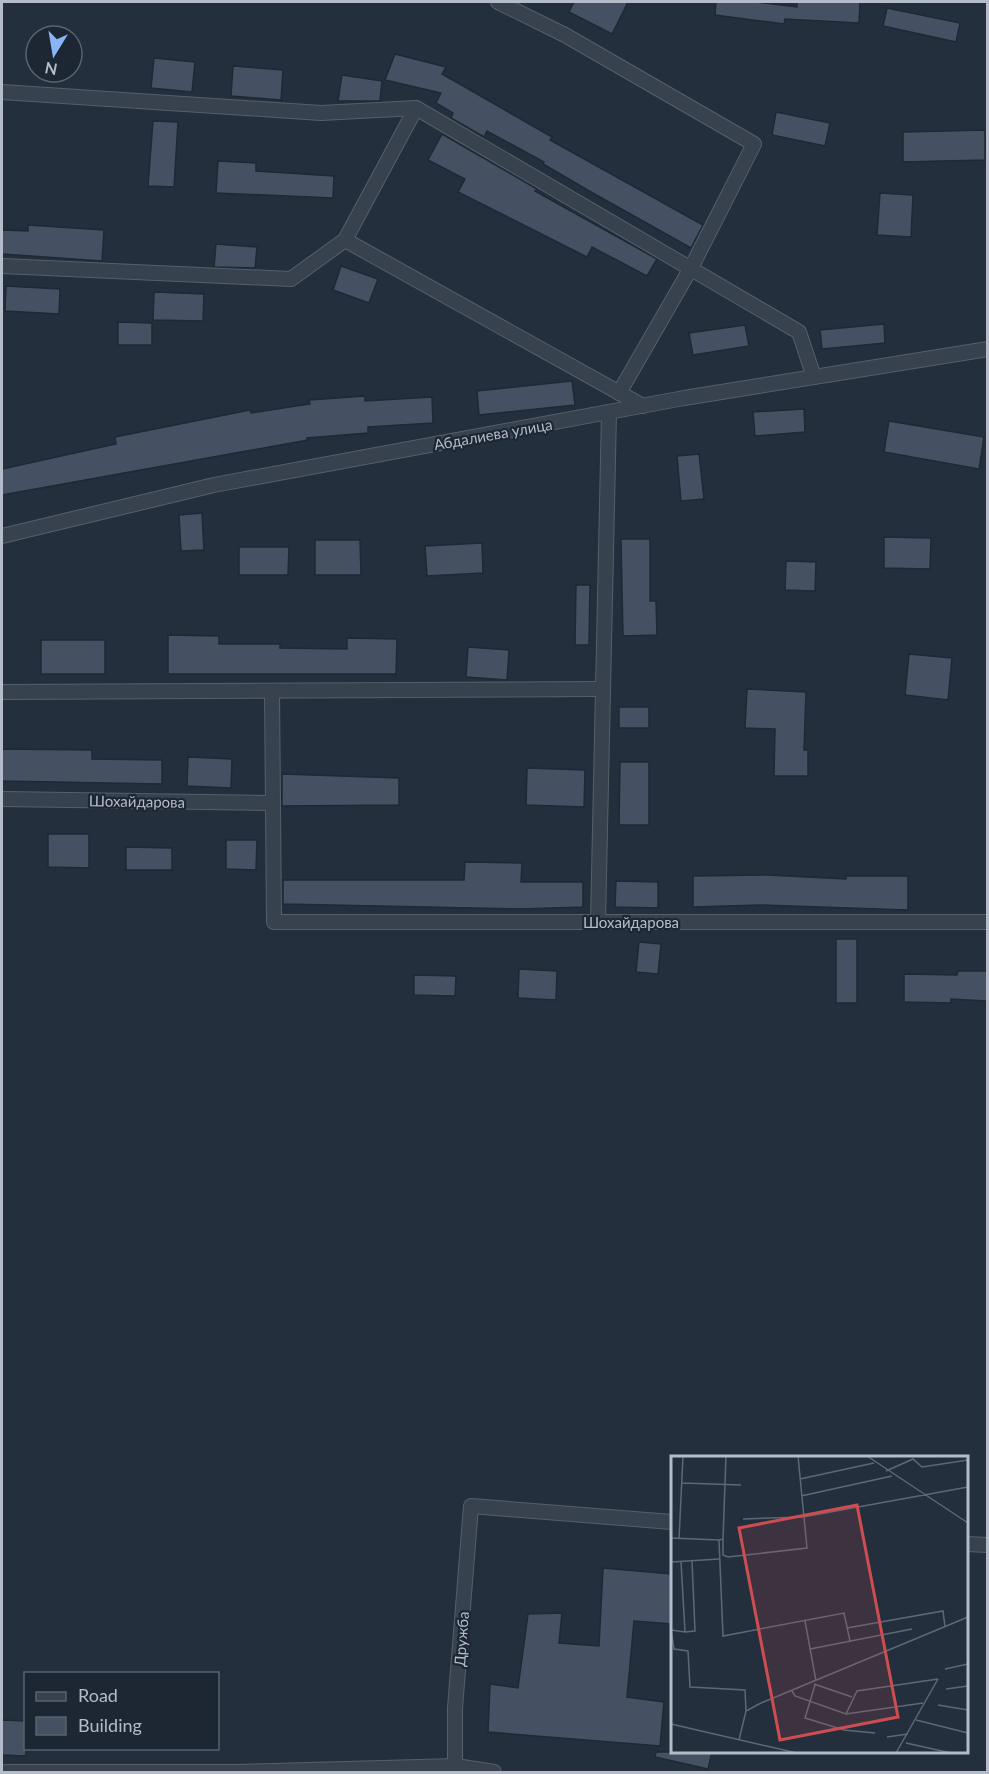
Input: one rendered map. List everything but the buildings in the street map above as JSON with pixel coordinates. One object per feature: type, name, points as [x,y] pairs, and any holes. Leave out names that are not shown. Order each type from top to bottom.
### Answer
[{"type":"street","points":[[498,2],[565,35],[754,144],[690,268],[619,393]]},
{"type":"street","points":[[2,92],[321,113],[417,108],[799,332],[814,377]]},
{"type":"street","points":[[2,266],[291,279],[345,240],[417,108]]},
{"type":"street","points":[[345,240],[643,406]]},
{"type":"street","name":"Абдалиева улица","points":[[2,536],[214,485],[643,406],[987,349]]},
{"type":"street","points":[[598,922],[609,412]]},
{"type":"street","points":[[2,692],[603,688]]},
{"type":"street","points":[[272,691],[273,803]]},
{"type":"street","name":"Шохайдарова","points":[[2,799],[273,803],[274,922],[987,922]]},
{"type":"street","name":"Дружба","points":[[455,1769],[455,1708],[471,1506],[671,1522]]},
{"type":"street","points":[[968,1544],[987,1545]]},
{"type":"street","points":[[6,1773],[455,1769],[494,1773]]}]
